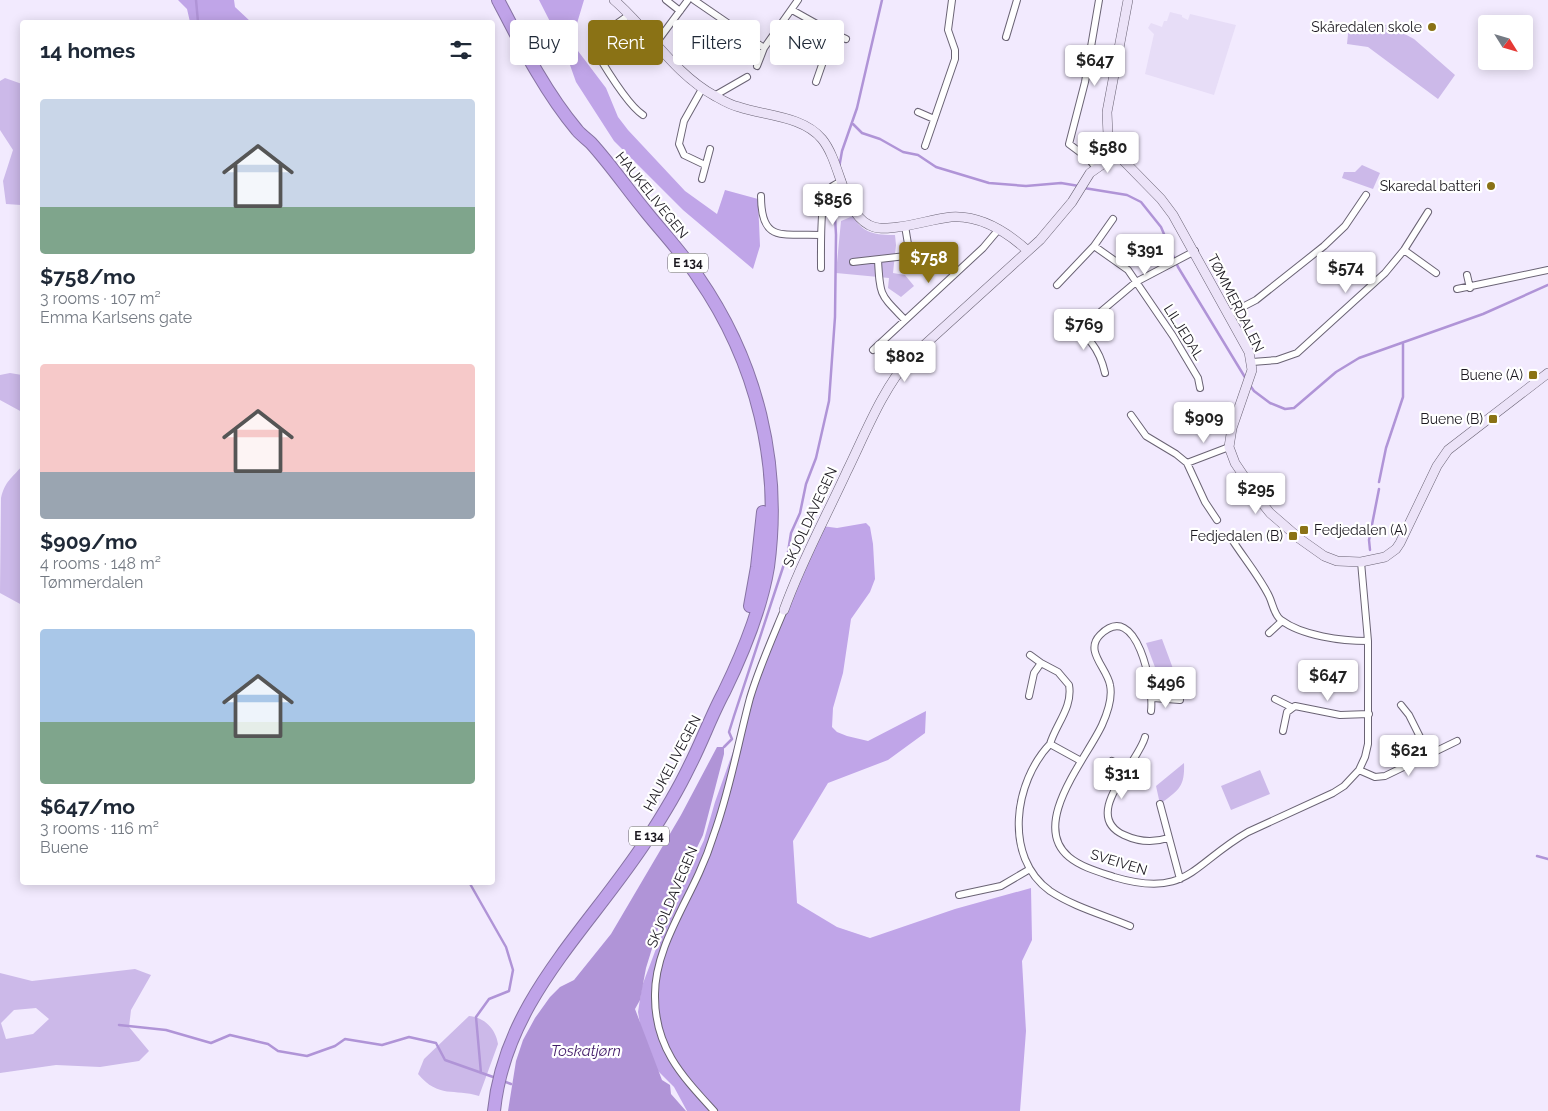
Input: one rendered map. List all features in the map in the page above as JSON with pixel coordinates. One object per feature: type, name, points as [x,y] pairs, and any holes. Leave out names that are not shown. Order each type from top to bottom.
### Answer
[{"type":"highway","name":"HAUKELIVEGEN","points":[[494,1111],[500,1072],[510,1041],[532,998],[553,967],[614,888],[658,822],[688,769],[724,692],[726,678],[748,614],[761,537],[764,500],[763,464],[756,401],[747,368],[735,339],[707,290],[686,261],[564,112],[498,0]]},
{"type":"highway","name":"HAUKELIVEGEN","points":[[505,0],[590,143]]},
{"type":"street","points":[[614,0],[635,20]]},
{"type":"street","points":[[666,0],[680,11]]},
{"type":"street","points":[[663,34],[688,0]]},
{"type":"street","points":[[694,0],[764,48]]},
{"type":"street","points":[[757,66],[764,48],[798,0]]},
{"type":"street","points":[[925,146],[955,60],[954,47],[948,30],[952,0]]},
{"type":"street","points":[[1006,38],[1017,0]]},
{"type":"street","points":[[1096,168],[1069,144],[1085,82],[1099,0]]},
{"type":"street","points":[[1117,154],[1108,135],[1107,112],[1128,0]]},
{"type":"street","points":[[792,10],[810,20]]},
{"type":"street","points":[[630,14],[598,37],[593,47],[621,89],[639,112],[643,114]]},
{"type":"street","points":[[663,51],[683,73],[702,89],[714,96],[737,107],[807,127],[822,139],[829,148],[853,208],[865,222],[881,228],[905,226],[956,217],[984,222],[998,229],[1028,251]]},
{"type":"street","points":[[816,82],[822,65]]},
{"type":"street","points":[[714,96],[747,77]]},
{"type":"street","points":[[702,89],[684,121],[679,144],[684,155],[705,165]]},
{"type":"street","points":[[918,112],[934,119]]},
{"type":"street","points":[[702,179],[710,149]]},
{"type":"street","name":"SKJOLDAVEGEN","points":[[714,1111],[683,1077],[666,1050],[656,1014],[657,976],[670,936],[700,872],[715,833],[730,784],[751,696],[764,656],[808,553],[883,396],[900,370],[910,358],[1028,251],[1056,223],[1086,178],[1096,168],[1117,154]]},
{"type":"street","name":"TØMMERDALEN","points":[[1117,154],[1161,199],[1194,251],[1244,342],[1252,362],[1251,375],[1232,428],[1229,447]]},
{"type":"street","points":[[821,268],[821,235],[825,194],[829,188],[842,181]]},
{"type":"street","points":[[1229,314],[1256,300],[1324,246],[1344,226],[1366,195]]},
{"type":"street","points":[[761,196],[763,219],[772,231],[821,235]]},
{"type":"street","points":[[1252,362],[1277,360],[1297,353],[1385,273],[1404,250],[1428,212]]},
{"type":"street","points":[[1057,284],[1094,246],[1113,219]]},
{"type":"street","points":[[905,226],[910,256]]},
{"type":"street","points":[[873,350],[983,248],[998,229]]},
{"type":"street","name":"LILJEDAL","points":[[1094,246],[1128,270],[1186,357],[1198,378],[1200,388]]},
{"type":"street","points":[[1404,250],[1436,273]]},
{"type":"street","points":[[1079,330],[1136,282],[1194,251]]},
{"type":"street","points":[[854,262],[932,253]]},
{"type":"street","points":[[878,260],[879,287],[882,295],[905,320]]},
{"type":"street","points":[[1457,289],[1470,288],[1548,270]]},
{"type":"street","points":[[1467,275],[1470,288]]},
{"type":"street","points":[[1067,325],[1079,330],[1102,359],[1105,373]]},
{"type":"street","points":[[1187,463],[1229,447],[1235,463],[1262,503],[1285,526],[1331,559],[1348,563],[1385,557],[1396,549],[1437,466],[1448,450],[1548,374]]},
{"type":"street","points":[[1131,415],[1146,436],[1187,463],[1205,502],[1217,520]]},
{"type":"street","points":[[1231,538],[1269,595],[1277,616],[1282,621],[1302,630],[1346,641],[1368,641]]},
{"type":"street","name":"SVEIVEN","points":[[1152,711],[1153,698],[1145,657],[1134,637],[1128,631],[1115,626],[1106,629],[1099,635],[1094,645],[1094,652],[1106,672],[1110,686],[1108,714],[1081,761],[1056,813],[1056,836],[1061,848],[1068,857],[1099,872],[1130,882],[1156,885],[1191,874],[1234,840],[1332,793],[1344,786],[1359,770],[1368,744],[1369,714],[1368,641],[1361,562]]},
{"type":"street","points":[[1269,632],[1282,621]]},
{"type":"street","points":[[1030,655],[1058,672],[1069,685],[1070,692],[1064,715],[1053,732],[1050,744],[1041,753],[1028,780],[1018,816],[1021,845],[1030,869],[1046,887],[1058,896],[1130,926]]},
{"type":"street","points":[[1030,696],[1034,673],[1041,663]]},
{"type":"street","points":[[1153,698],[1180,700]]},
{"type":"street","points":[[1275,699],[1291,707],[1298,706],[1340,715],[1369,714]]},
{"type":"street","points":[[1401,705],[1409,715],[1429,755]]},
{"type":"street","points":[[1282,731],[1287,712],[1291,707]]},
{"type":"street","points":[[1144,737],[1138,753],[1108,806],[1106,816],[1112,827],[1130,838],[1149,842],[1168,838]]},
{"type":"street","points":[[1359,770],[1375,777],[1385,776],[1457,741]]},
{"type":"street","points":[[1050,744],[1081,761]]},
{"type":"street","points":[[1112,761],[1128,770]]},
{"type":"street","points":[[1160,804],[1180,879]]},
{"type":"street","points":[[959,894],[1001,886],[1030,869]]},
{"type":"shaded area","points":[[178,0],[234,0],[235,7],[249,20],[190,20],[187,9]]},
{"type":"shaded area","points":[[539,0],[584,0],[578,20],[549,20]]},
{"type":"shaded area","points":[[1170,12],[1182,15],[1182,17],[1188,20],[1190,14],[1236,25],[1214,95],[1145,74],[1154,34],[1148,28],[1151,23],[1162,27],[1164,21],[1167,21]]},
{"type":"shaded area","points":[[1349,24],[1388,25],[1414,39],[1455,75],[1438,99],[1368,47],[1347,44]]},
{"type":"shaded area","points":[[578,51],[606,88],[618,117],[628,130],[685,191],[717,214],[725,190],[758,199],[760,246],[753,269],[683,210],[614,141],[576,82],[570,65],[578,65]]},
{"type":"shaded area","points":[[5,78],[20,83],[20,205],[6,204],[3,181],[13,150],[0,130],[0,81]]},
{"type":"shaded area","points":[[1362,165],[1380,173],[1373,189],[1342,178],[1344,172],[1355,172]]},
{"type":"shaded area","points":[[853,216],[861,227],[866,230],[882,235],[895,235],[896,245],[893,273],[905,275],[914,286],[901,297],[888,288],[889,278],[836,273],[841,221]]},
{"type":"shaded area","points":[[10,373],[20,375],[20,411],[0,400],[0,375]]},
{"type":"shaded area","points":[[20,468],[20,604],[0,593],[1,498],[12,477]]},
{"type":"shaded area","points":[[866,523],[870,527],[873,544],[875,579],[870,592],[851,619],[843,673],[833,708],[832,727],[837,732],[847,736],[868,741],[926,711],[925,733],[888,760],[828,783],[793,841],[797,903],[837,927],[870,938],[955,909],[1031,888],[1032,940],[1022,961],[1026,1031],[1020,1111],[687,1111],[674,1087],[657,1070],[640,1024],[638,1012],[642,986],[668,917],[704,840],[715,802],[766,659],[822,526],[837,528]]},
{"type":"shaded area","points":[[1162,639],[1175,674],[1159,678],[1146,643]]},
{"type":"shaded area","points":[[1184,763],[1182,783],[1179,788],[1160,804],[1156,786]]},
{"type":"shaded area","points":[[1260,770],[1270,794],[1231,810],[1221,786]]},
{"type":"shaded area","points":[[135,969],[151,975],[131,1010],[129,1027],[149,1051],[139,1061],[100,1067],[56,1065],[0,1073],[0,973],[32,981]],"holes":[[[36,1008],[49,1019],[33,1034],[6,1039],[1,1023],[14,1010]]]},
{"type":"shaded area","points":[[469,1016],[484,1021],[495,1033],[498,1044],[479,1096],[440,1090],[426,1082],[418,1074],[424,1059]]},
{"type":"water","name":"Toskatjørn","points":[[717,747],[724,747],[724,754],[703,835],[658,929],[646,968],[640,1000],[635,1009],[662,1080],[670,1085],[671,1094],[686,1111],[508,1111],[516,1061],[523,1040],[535,1018],[550,997],[560,987],[574,980],[611,934],[681,815]]},
{"type":"waterway","points":[[196,0],[198,20]]},
{"type":"waterway","points":[[839,168],[842,151],[857,108],[882,0]]},
{"type":"waterway","points":[[853,124],[862,133],[880,139],[903,152],[918,155],[936,167],[989,183],[1026,186],[1061,183],[1079,186]]},
{"type":"waterway","points":[[724,747],[732,739],[729,732],[788,552],[791,533],[800,513],[806,484],[816,458],[829,401],[835,317],[836,235],[834,197],[836,185]]},
{"type":"waterway","points":[[1084,188],[1127,195],[1141,202],[1161,227],[1178,267],[1246,379]]},
{"type":"waterway","points":[[1249,384],[1254,391],[1270,403],[1285,409],[1294,408],[1336,372],[1359,358],[1483,314],[1548,285]]},
{"type":"waterway","points":[[1379,482],[1386,448],[1403,397],[1403,344]]},
{"type":"waterway","points":[[1370,550],[1369,540],[1379,489]]},
{"type":"waterway","points":[[1537,856],[1548,859]]},
{"type":"waterway","points":[[471,885],[506,947],[513,970],[509,991],[489,999],[476,1017],[481,1073]]},
{"type":"waterway","points":[[119,1025],[166,1030],[211,1043],[230,1035],[268,1044],[278,1051],[307,1056],[335,1046],[345,1039],[382,1045],[409,1037],[436,1043],[445,1060],[496,1078]]},
{"type":"waterway","points":[[503,1081],[511,1084]]},
{"type":"place","name":"Skåredalen skole","points":[[1432,27]]},
{"type":"place","name":"Skaredal batteri","points":[[1491,186]]},
{"type":"place","name":"Buene (A)","points":[[1533,375]]},
{"type":"place","name":"Buene (B)","points":[[1493,419]]},
{"type":"place","name":"Fedjedalen (A)","points":[[1304,530]]},
{"type":"place","name":"Fedjedalen (B)","points":[[1293,536]]}]
